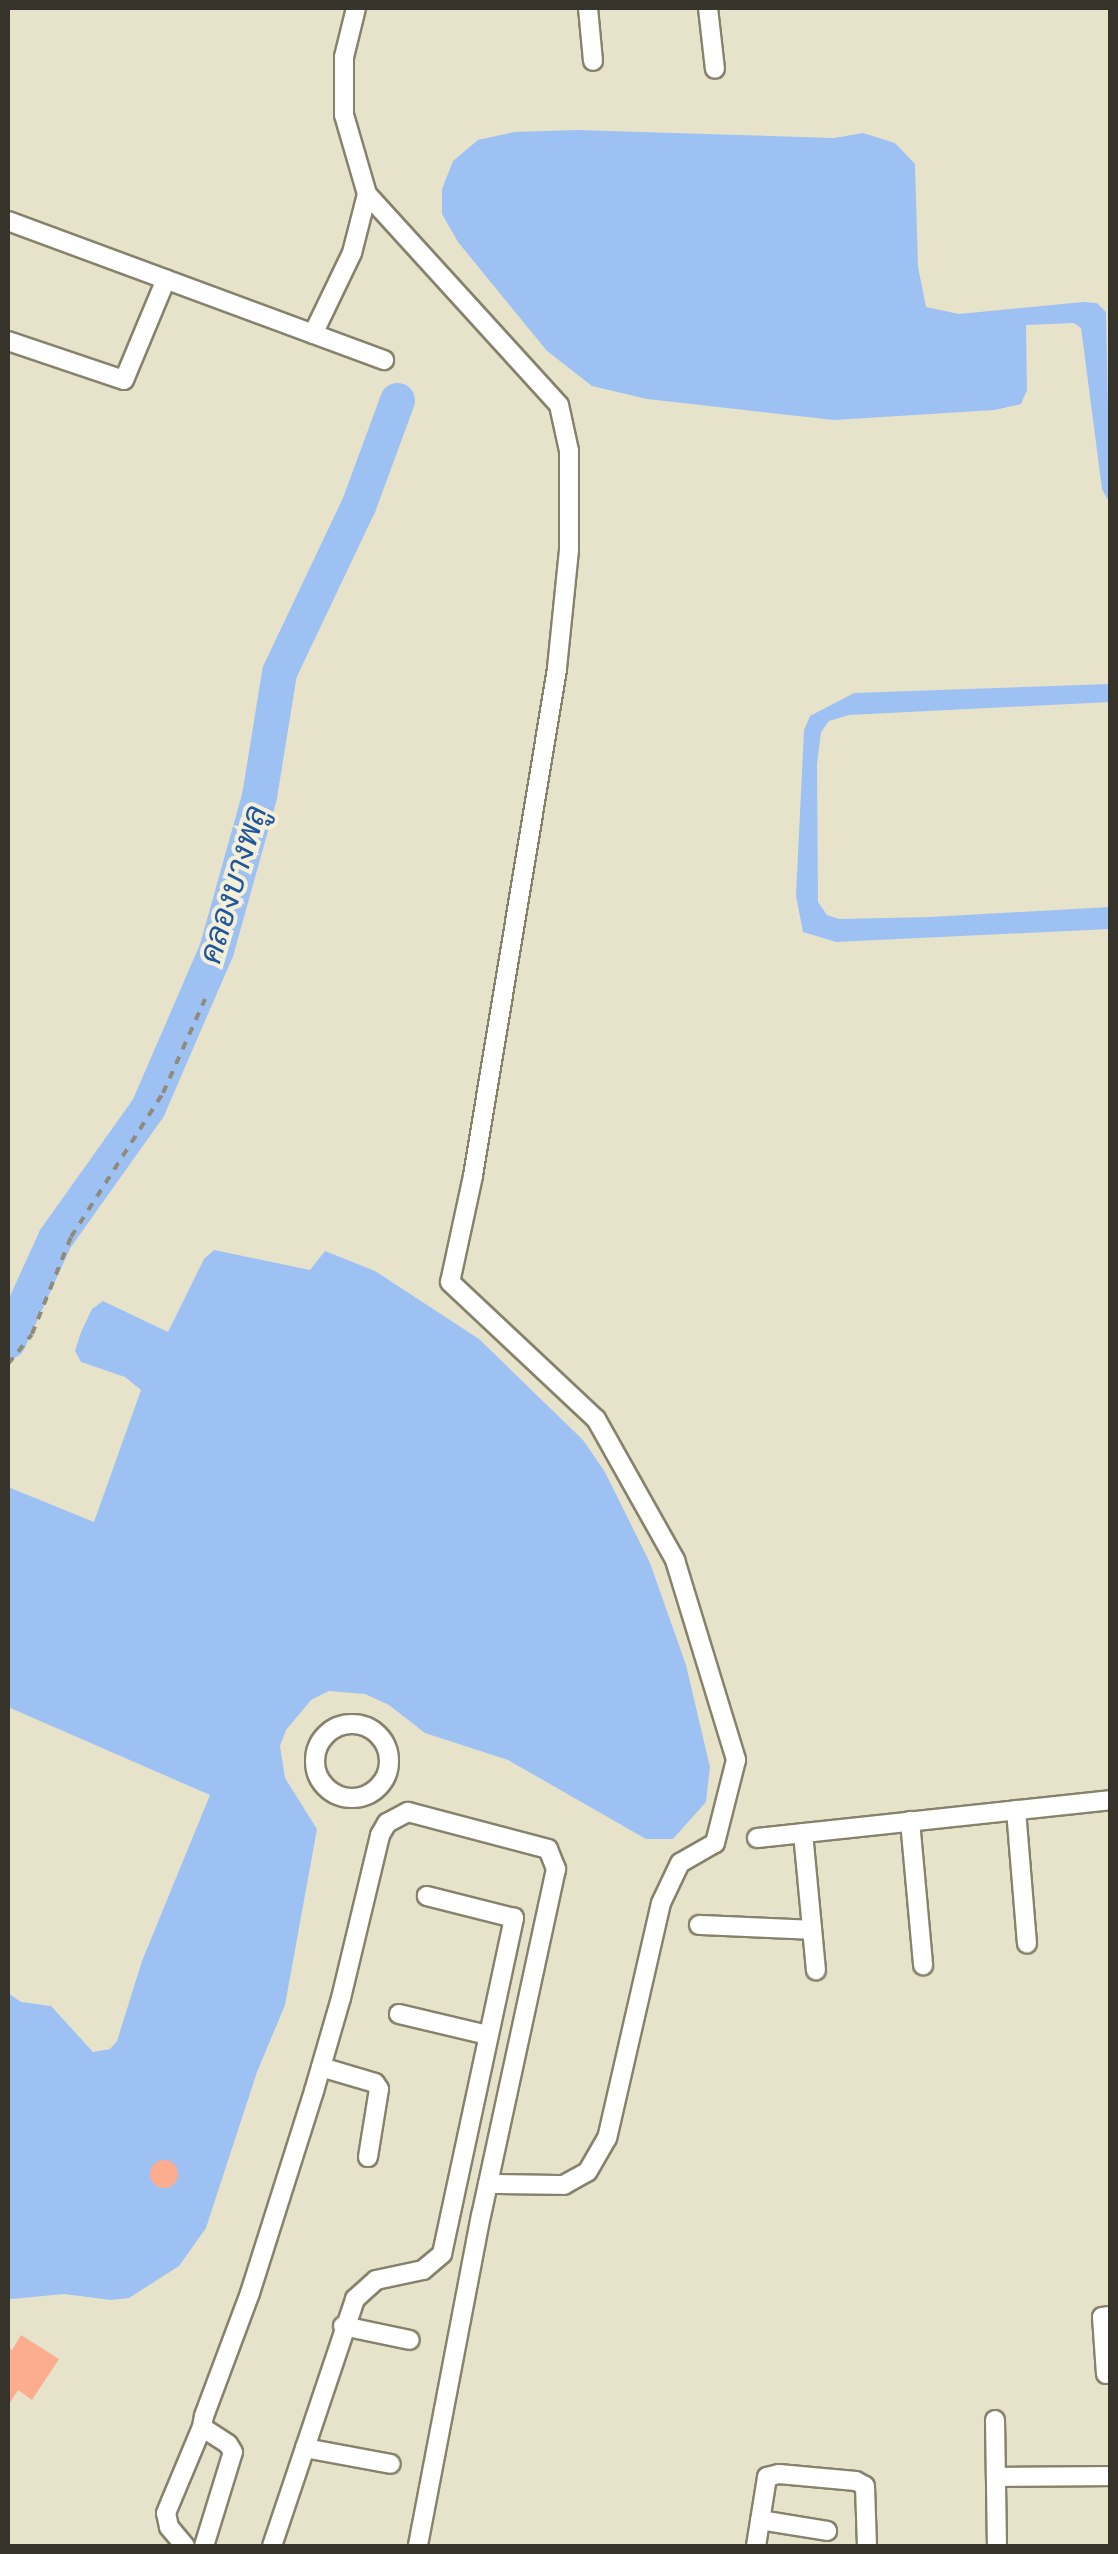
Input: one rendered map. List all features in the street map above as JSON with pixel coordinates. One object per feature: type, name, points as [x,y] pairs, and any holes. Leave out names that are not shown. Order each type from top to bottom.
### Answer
[{"type":"street","points":[[356,8],[344,56],[344,116],[368,194],[559,406],[569,450],[569,550],[557,669],[473,1176],[450,1282],[596,1419],[675,1560],[736,1760],[715,1842],[680,1863],[661,1903],[607,2138],[588,2172],[564,2185],[488,2184]]},
{"type":"street","points":[[588,8],[593,61]]},
{"type":"street","points":[[708,8],[715,69]]},
{"type":"street","points":[[313,334],[352,253],[368,194]]},
{"type":"street","points":[[8,221],[384,360]]},
{"type":"street","points":[[8,340],[124,380],[166,279]]},
{"type":"street","points":[[356,1724],[383,1740],[388,1771],[377,1789],[347,1798],[321,1782],[316,1752],[326,1734],[356,1724]]},
{"type":"street","points":[[377,1789],[398,1815]]},
{"type":"street","points":[[758,1838],[1110,1800]]},
{"type":"street","points":[[1016,1810],[1027,1944]]},
{"type":"street","points":[[185,2546],[169,2527],[166,2514],[202,2427],[321,2067],[380,1835],[398,1815],[424,1815],[548,1850],[555,1858],[418,2546]]},
{"type":"street","points":[[910,1821],[922,1965]]},
{"type":"street","points":[[803,1833],[816,1970]]},
{"type":"street","points":[[272,2546],[344,2326],[366,2286],[392,2274],[423,2270],[442,2254],[514,1918],[427,1896]]},
{"type":"street","points":[[698,1925],[812,1930]]},
{"type":"street","points":[[400,2014],[488,2035]]},
{"type":"street","points":[[321,2067],[375,2082],[380,2089],[368,2157]]},
{"type":"street","points":[[1106,2374],[1102,2316],[1110,2316]]},
{"type":"street","points":[[344,2326],[410,2340]]},
{"type":"street","points":[[995,2420],[996,2546]]},
{"type":"street","points":[[202,2427],[234,2452],[204,2546]]},
{"type":"street","points":[[305,2448],[391,2464]]},
{"type":"street","points":[[756,2546],[767,2477],[779,2474],[856,2481],[864,2486],[868,2497],[867,2546]]},
{"type":"street","points":[[996,2477],[1110,2476]]},
{"type":"street","points":[[760,2520],[826,2530]]},
{"type":"path","points":[[8,1364],[32,1334],[72,1237],[164,1094],[205,999]]},
{"type":"water","points":[[577,130],[834,138],[863,133],[895,143],[915,164],[918,267],[926,307],[959,314],[1083,302],[1097,303],[1106,312],[1110,504],[1102,489],[1081,328],[1074,323],[1026,325],[1027,390],[1021,404],[995,410],[834,420],[647,399],[592,386],[547,351],[458,242],[442,214],[442,189],[453,161],[478,140],[514,132]]},
{"type":"water","points":[[1110,684],[1110,702],[849,715],[829,721],[821,732],[817,764],[818,902],[827,915],[839,919],[930,917],[1110,907],[1110,929],[836,942],[803,932],[796,896],[804,730],[810,716],[854,693]]},
{"type":"water","points":[[214,1250],[310,1270],[325,1251],[375,1271],[479,1339],[583,1440],[605,1472],[650,1563],[686,1665],[710,1767],[706,1802],[673,1839],[646,1839],[508,1760],[425,1733],[389,1705],[365,1694],[329,1691],[311,1700],[286,1730],[280,1746],[285,1778],[317,1829],[285,2005],[257,2072],[206,2228],[179,2266],[129,2298],[111,2300],[64,2294],[12,2299],[8,2298],[8,1993],[21,2002],[51,2006],[93,2052],[110,2049],[117,2041],[142,1961],[210,1795],[8,1707],[8,1487],[94,1522],[141,1390],[125,1377],[81,1362],[75,1351],[81,1332],[92,1309],[103,1301],[168,1332],[204,1259]]},
{"type":"building","points":[[164,2160],[174,2164],[178,2174],[174,2184],[164,2188],[154,2184],[150,2174],[154,2164]]},
{"type":"building","points":[[21,2335],[59,2359],[32,2400],[18,2390],[8,2406],[8,2347],[12,2350]]},
{"type":"waterway","name":"คลองบางพลู","points":[[8,1341],[55,1238],[148,1107],[216,950],[259,796],[279,672],[358,506],[397,400]]}]
